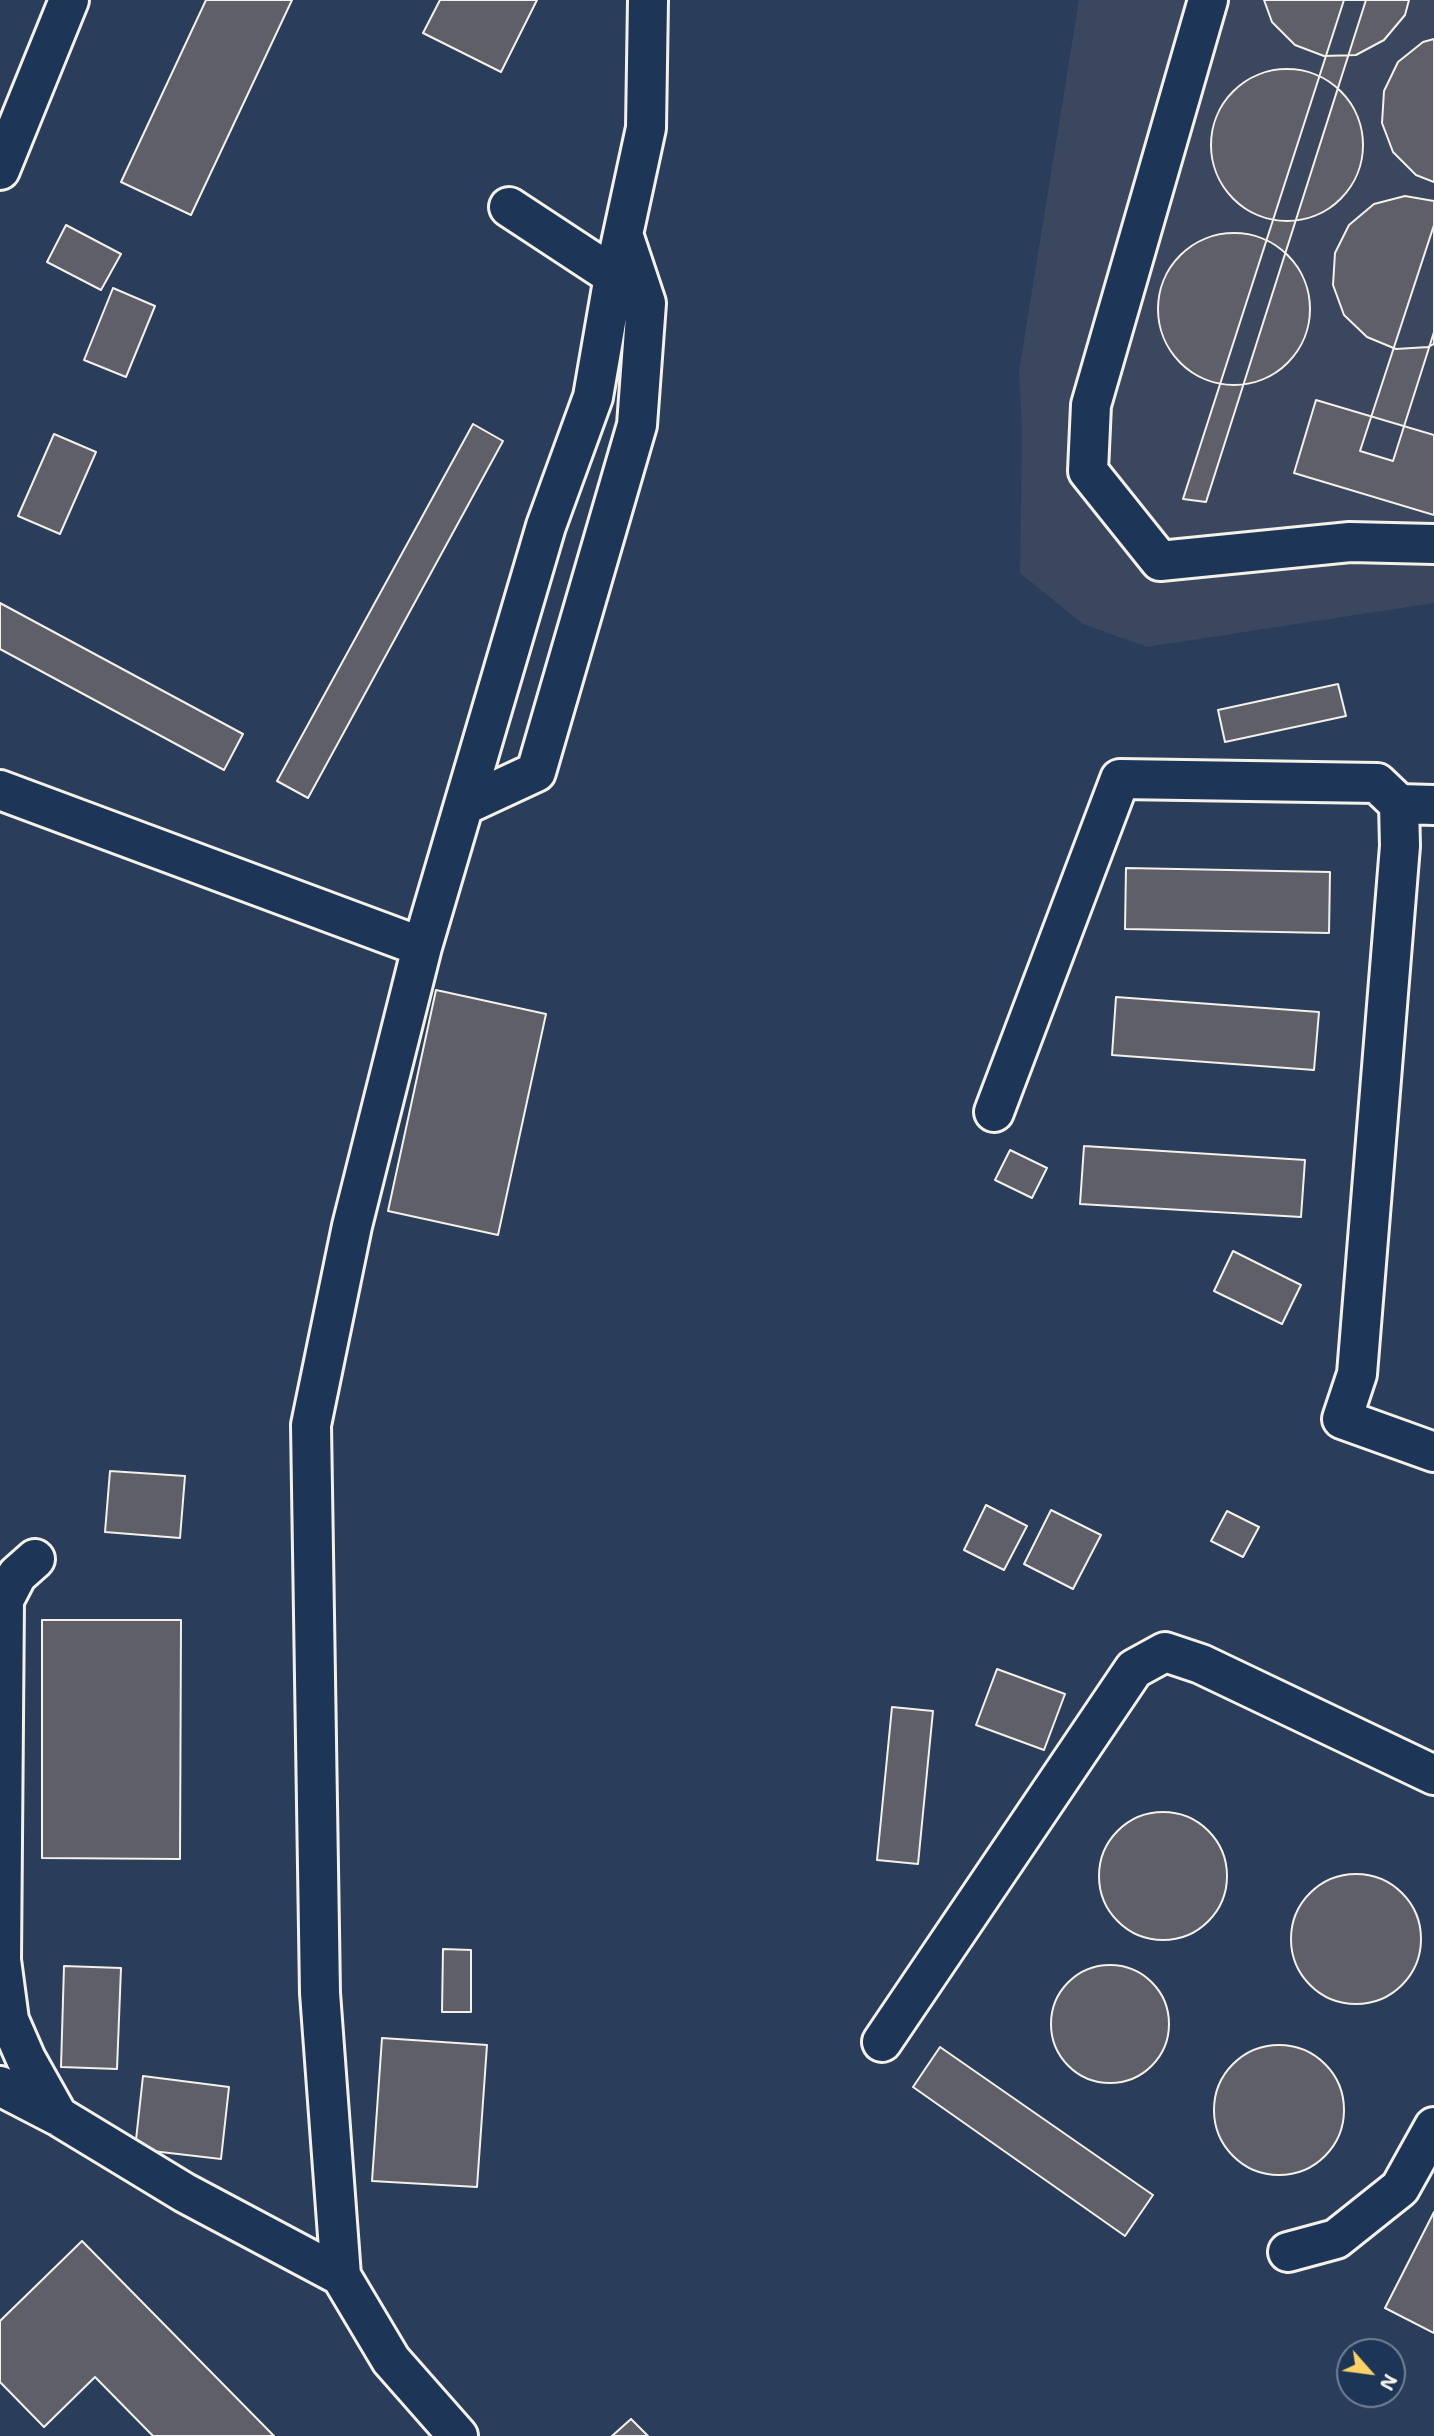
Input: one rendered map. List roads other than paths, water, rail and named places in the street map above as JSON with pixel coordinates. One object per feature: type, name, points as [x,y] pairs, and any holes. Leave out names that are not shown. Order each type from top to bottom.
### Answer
[{"type":"street","points":[[0,170],[69,0]]},
{"type":"street","points":[[458,2436],[391,2360],[341,2276],[320,1993],[310,1425],[352,1226],[422,947],[546,526],[593,397],[614,276],[646,128],[648,0]]},
{"type":"street","points":[[1208,0],[1091,405],[1088,471],[1160,561],[1350,542],[1434,544]]},
{"type":"street","points":[[509,206],[614,276]]},
{"type":"street","points":[[464,805],[536,772],[637,425],[646,303],[623,234]]},
{"type":"street","points":[[994,1112],[1120,779],[1377,783],[1416,804],[1400,846],[1357,1374],[1342,1419],[1434,1452]]},
{"type":"street","points":[[0,790],[422,947]]},
{"type":"street","points":[[35,1559],[17,1575],[4,1600],[1,1960],[9,2020],[26,2059],[58,2116]]},
{"type":"street","points":[[882,2042],[1134,1669],[1165,1652],[1201,1664],[1434,1775]]},
{"type":"street","points":[[0,2086],[58,2116],[185,2193],[341,2276]]},
{"type":"street","points":[[1289,2252],[1336,2239],[1400,2188],[1434,2127]]}]
